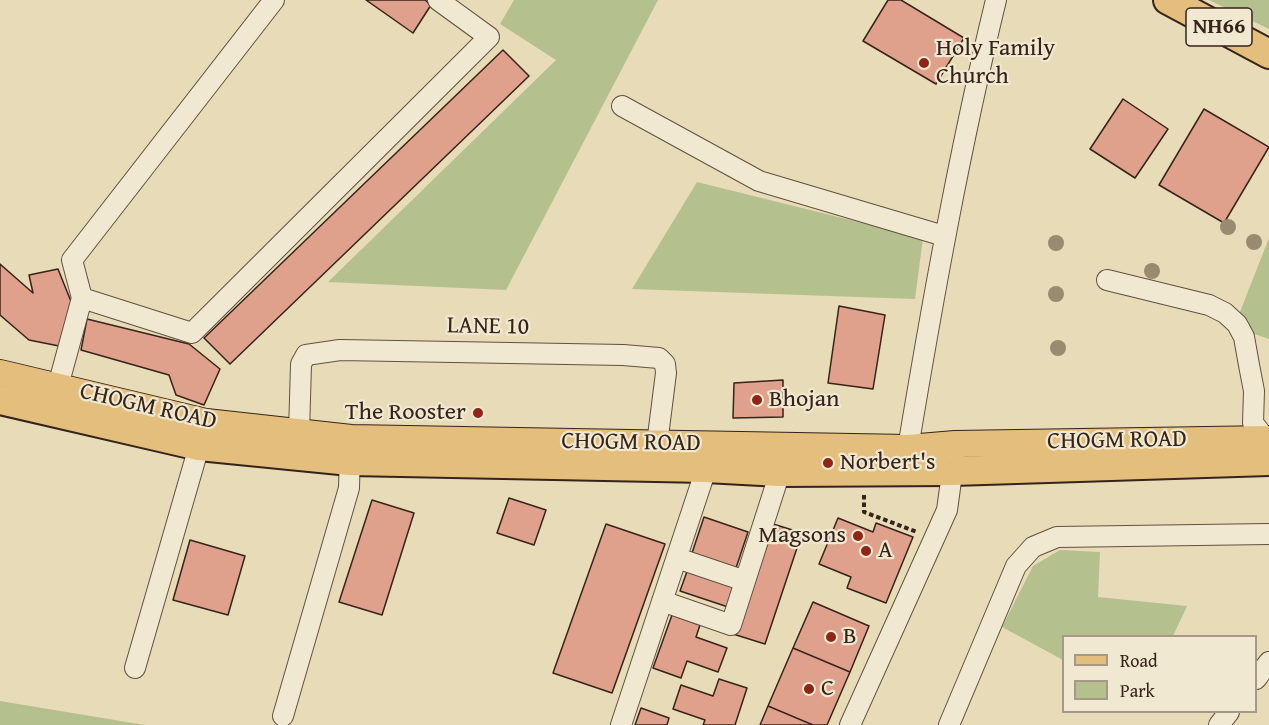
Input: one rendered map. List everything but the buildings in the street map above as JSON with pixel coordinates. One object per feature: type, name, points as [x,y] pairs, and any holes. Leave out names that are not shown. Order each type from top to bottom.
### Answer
[{"type":"highway","name":"NH66","points":[[1168,0],[1269,54]]},
{"type":"highway","name":"CHOGM ROAD","points":[[0,400],[202,434],[350,450],[710,456],[780,472],[863,470],[954,457],[1268,445]]},
{"type":"main road","name":"CHOGM ROAD","points":[[0,373],[112,401],[202,434],[299,433],[350,450],[657,444],[710,456],[908,448],[954,457]]},
{"type":"street","points":[[58,386],[82,298],[72,260],[274,0]]},
{"type":"street","points":[[82,298],[192,333],[489,37],[438,0]]},
{"type":"street","points":[[908,448],[944,236],[996,0]]},
{"type":"street","points":[[622,106],[759,181],[944,236]]},
{"type":"street","points":[[1107,280],[1200,303],[1225,313],[1236,324],[1244,337],[1254,391],[1253,423],[1268,445]]},
{"type":"street","name":"LANE 10","points":[[299,433],[301,364],[306,355],[318,352],[340,350],[623,355],[659,358],[665,364],[666,373],[657,444]]},
{"type":"street","points":[[135,668],[202,434]]},
{"type":"street","points":[[283,716],[349,488],[350,450]]},
{"type":"street","points":[[621,725],[710,456]]},
{"type":"street","points":[[850,725],[947,510],[954,457]]},
{"type":"street","points":[[662,601],[730,625],[780,472]]},
{"type":"street","points":[[949,725],[1016,566],[1033,547],[1057,537],[1269,534]]},
{"type":"street","points":[[677,558],[745,582]]},
{"type":"street","points":[[1257,678],[1269,662]]},
{"type":"path","points":[[863,470],[864,512],[934,538]]},
{"type":"green space","points":[[514,0],[658,0],[506,290],[328,282],[556,60],[500,24]]},
{"type":"green space","points":[[1209,0],[1269,0],[1269,29]]},
{"type":"green space","points":[[697,182],[923,238],[915,299],[632,289]]},
{"type":"green space","points":[[1269,238],[1269,339],[1234,327]]},
{"type":"green space","points":[[1060,550],[1100,552],[1098,597],[1187,606],[1173,635],[1062,635],[1062,659],[1002,627],[1033,566]]},
{"type":"green space","points":[[0,701],[145,725],[0,725]]},
{"type":"place","name":"Holy Family Church","points":[[924,63]]},
{"type":"place","name":"Bhojan","points":[[757,400]]},
{"type":"place","name":"The Rooster","points":[[478,413]]},
{"type":"place","name":"Norbert's","points":[[828,463]]},
{"type":"place","name":"Magsons","points":[[858,536]]},
{"type":"place","name":"A","points":[[866,551]]},
{"type":"place","name":"B","points":[[831,637]]},
{"type":"place","name":"C","points":[[809,689]]}]
